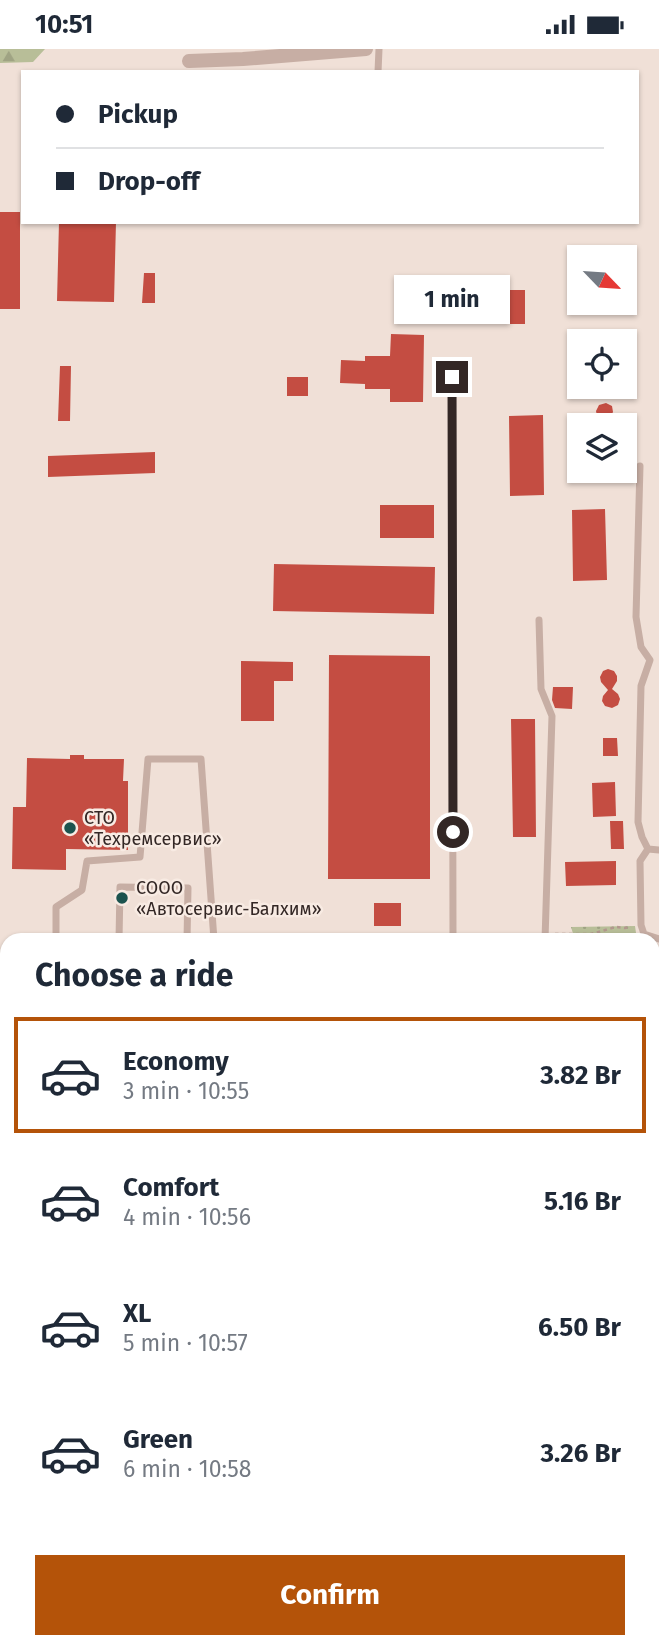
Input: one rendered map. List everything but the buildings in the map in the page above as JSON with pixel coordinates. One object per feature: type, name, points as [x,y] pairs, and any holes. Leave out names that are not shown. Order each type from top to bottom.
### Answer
[{"type":"street","points":[[190,61],[242,62],[366,49]]},
{"type":"lane","points":[[378,70],[379,49]]},
{"type":"lane","points":[[452,377],[453,933]]},
{"type":"lane","points":[[640,467],[636,617],[641,647],[650,660]]},
{"type":"lane","points":[[539,620],[541,689],[552,716],[545,933]]},
{"type":"lane","points":[[650,660],[659,658]]},
{"type":"lane","points":[[648,849],[638,822],[641,686],[650,660]]},
{"type":"lane","points":[[56,933],[56,907],[82,891],[87,861],[139,857],[148,759],[201,759],[213,933]]},
{"type":"lane","points":[[648,849],[659,850]]},
{"type":"lane","points":[[644,933],[641,925],[640,861],[648,849]]},
{"type":"lane","points":[[119,933],[120,887],[188,888],[187,933]]},
{"type":"path","points":[[594,933],[616,926],[625,928],[641,925]]},
{"type":"green space","points":[[0,49],[45,49],[33,62],[0,63]]},
{"type":"green space","points":[[635,926],[636,933],[573,933],[571,927]]},
{"type":"place","name":"СТО «Техремсервис»","points":[[70,828]]},
{"type":"place","name":"СООО «Автосервис-Балхим»","points":[[122,898]]},
{"type":"route","points":[[452,377],[453,832]]}]
